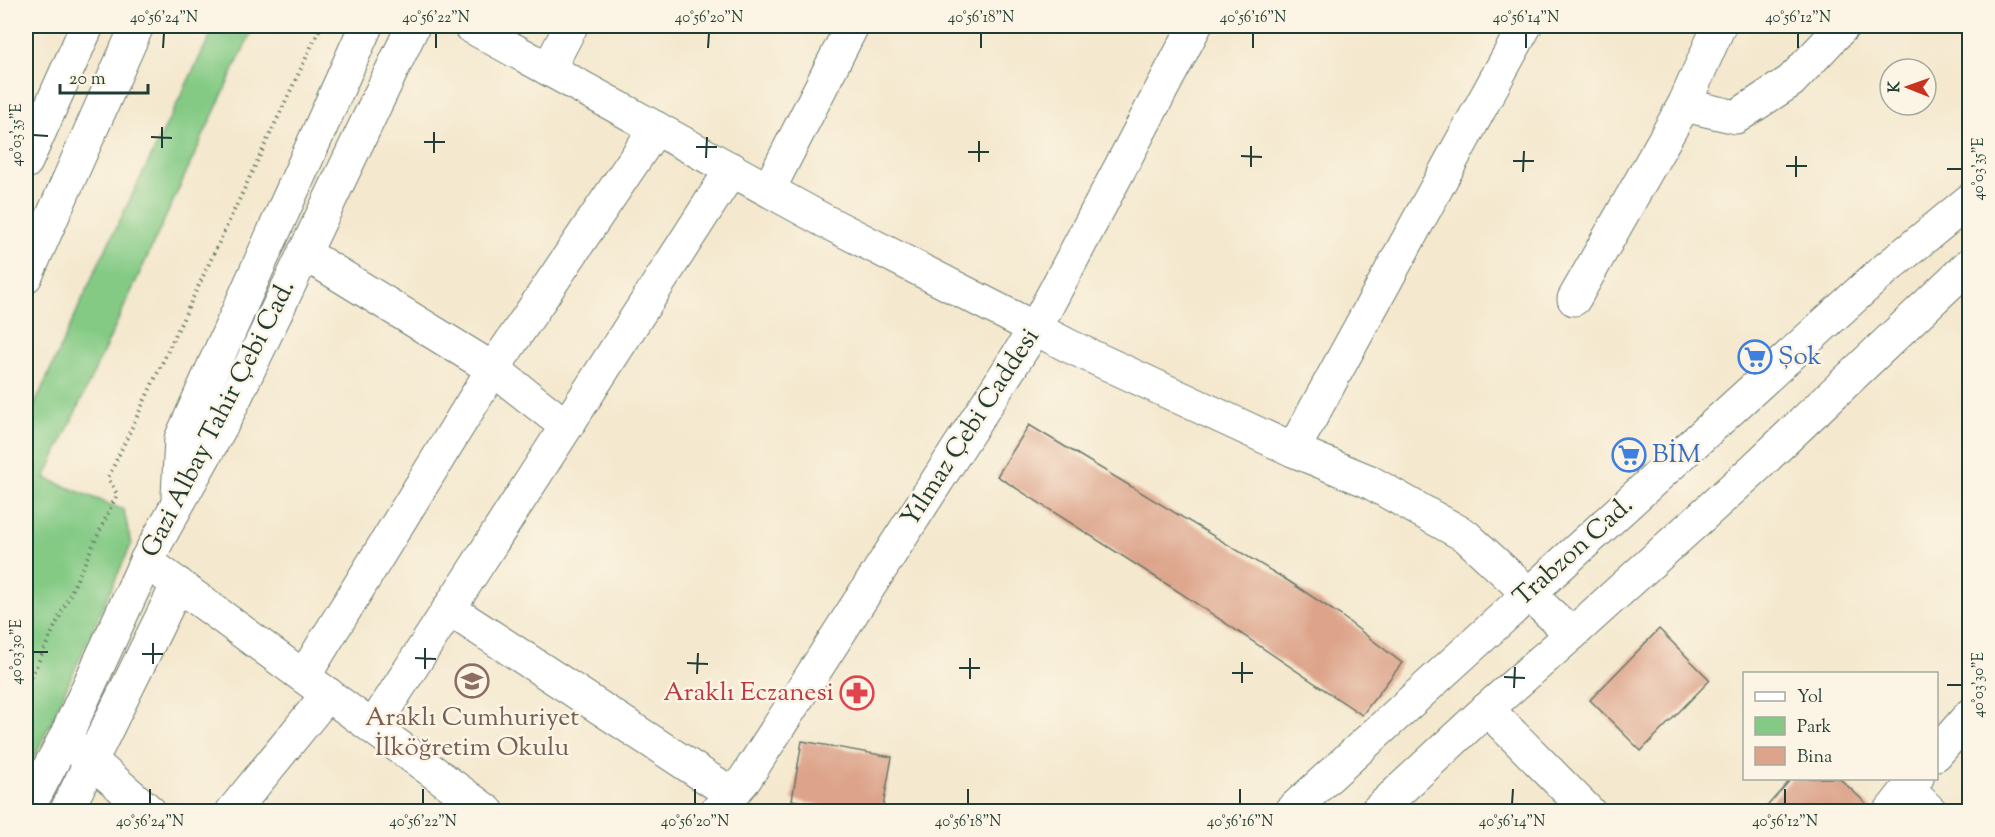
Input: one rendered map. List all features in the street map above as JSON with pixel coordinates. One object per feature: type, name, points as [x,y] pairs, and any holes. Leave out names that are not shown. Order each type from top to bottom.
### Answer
[{"type":"main road","points":[[26,162],[87,26]]},
{"type":"main road","points":[[26,276],[137,26]]},
{"type":"main road","points":[[178,503],[181,439],[366,26]]},
{"type":"main road","name":"Gazi Albay Tahir Çebi Cad.","points":[[26,812],[65,738],[146,561],[225,419],[413,26]]},
{"type":"main road","points":[[471,26],[834,225],[1035,329],[1293,450],[1368,481],[1466,536],[1572,634]]},
{"type":"main road","points":[[549,68],[571,26]]},
{"type":"main road","points":[[769,189],[852,26]]},
{"type":"main road","name":"Yılmaz Çebi Caddesi","points":[[724,802],[745,779],[1035,329],[1195,26]]},
{"type":"main road","points":[[1293,450],[1526,26]]},
{"type":"main road","points":[[1574,300],[1684,105],[1719,26]]},
{"type":"main road","points":[[1684,105],[1736,117],[1791,81],[1843,26]]},
{"type":"main road","points":[[232,812],[316,685],[493,369],[656,128]]},
{"type":"main road","points":[[373,727],[732,169]]},
{"type":"main road","name":"Trabzon Cad.","points":[[1290,812],[1876,277],[1970,200]]},
{"type":"main road","points":[[304,253],[493,369],[566,426]]},
{"type":"main road","points":[[1376,812],[1754,469],[1970,264]]},
{"type":"main road","points":[[146,561],[373,727],[477,808]]},
{"type":"main road","points":[[66,812],[178,584]]},
{"type":"main road","points":[[449,609],[724,802]]},
{"type":"main road","points":[[1487,709],[1589,812]]},
{"type":"main road","points":[[1938,752],[1970,715]]},
{"type":"main road","points":[[65,738],[150,812]]},
{"type":"main road","points":[[1905,793],[1931,812]]},
{"type":"path","points":[[26,688],[117,494],[108,478],[321,26]]},
{"type":"green space","points":[[215,26],[254,26],[45,478],[124,510],[131,545],[26,777],[26,424],[95,271]]},
{"type":"building","points":[[1029,425],[1290,582],[1340,615],[1402,663],[1362,715],[1179,592],[997,476]]},
{"type":"building","points":[[1659,629],[1710,680],[1641,751],[1590,700]]},
{"type":"building","points":[[802,741],[892,757],[882,812],[857,812],[792,800]]},
{"type":"building","points":[[1790,780],[1841,780],[1873,810],[1872,812],[1762,812]]},
{"type":"place","name":"Şok","points":[[1755,357]]},
{"type":"place","name":"BİM","points":[[1629,455]]},
{"type":"place","name":"Araklı Cumhuriyet İlköğretim Okulu","points":[[472,681]]},
{"type":"place","name":"Araklı Eczanesi","points":[[857,693]]}]
